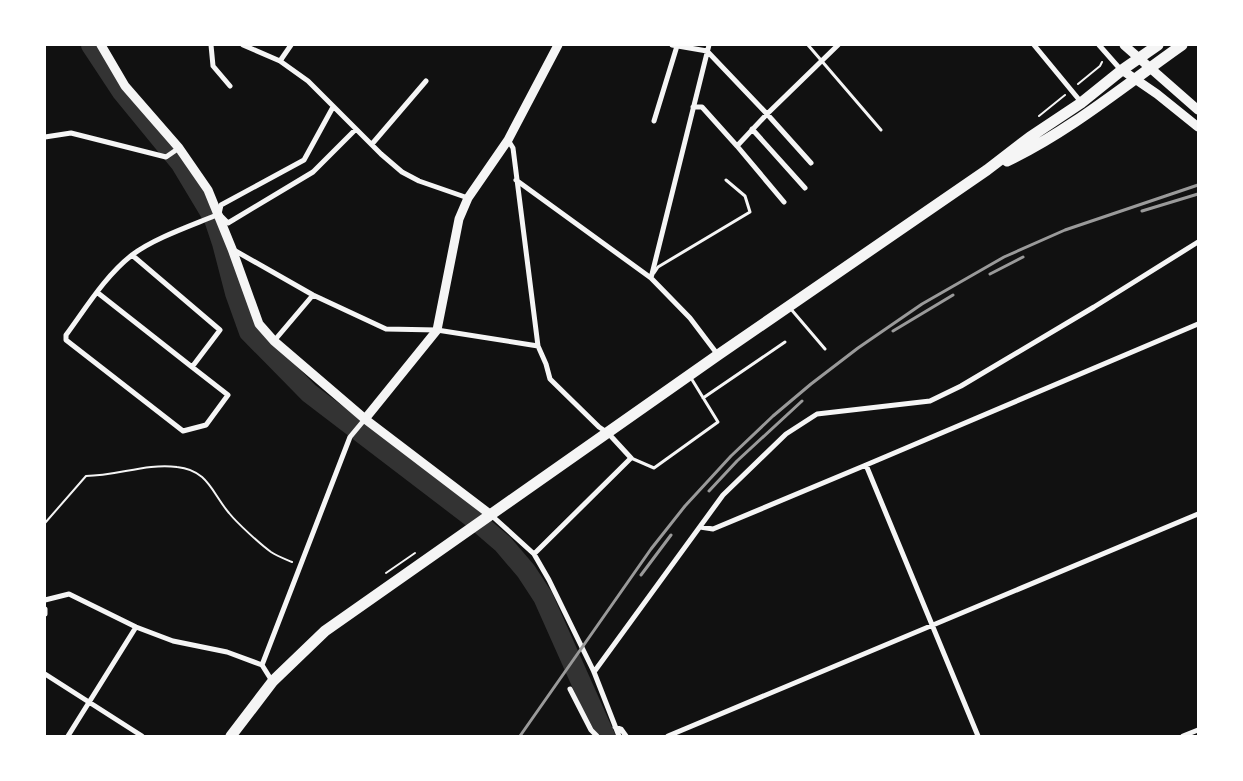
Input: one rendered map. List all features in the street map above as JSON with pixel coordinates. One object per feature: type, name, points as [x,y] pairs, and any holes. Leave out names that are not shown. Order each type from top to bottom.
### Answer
[{"type":"highway","points":[[231,736],[272,681],[325,631],[788,306],[987,170],[1158,45]]},
{"type":"highway","points":[[987,170],[1034,148],[1136,79],[1182,45]]},
{"type":"street","points":[[101,45],[125,86],[179,148],[208,190],[219,214],[259,324],[274,341],[365,419],[491,515],[534,554],[550,580],[594,672],[619,736]]},
{"type":"street","points":[[211,45],[213,66],[230,86]]},
{"type":"street","points":[[243,45],[280,61],[308,81],[402,172],[419,181],[468,198]]},
{"type":"street","points":[[280,61],[291,45]]},
{"type":"street","points":[[262,664],[350,437],[436,330],[459,219],[468,198],[508,140],[558,45]]},
{"type":"street","points":[[654,121],[674,45],[707,51],[767,114],[810,163]]},
{"type":"street","points":[[651,278],[709,45]]},
{"type":"street","points":[[737,146],[838,45]]},
{"type":"street","points":[[1034,45],[1081,102]]},
{"type":"street","points":[[1099,45],[1122,70],[1157,94],[1198,127]]},
{"type":"street","points":[[1124,45],[1198,110]]},
{"type":"street","points":[[372,144],[426,81]]},
{"type":"street","points":[[219,214],[221,205],[304,160],[333,107]]},
{"type":"street","points":[[693,107],[702,107],[784,202]]},
{"type":"street","points":[[219,214],[228,223],[313,172],[356,129]]},
{"type":"street","points":[[752,129],[805,188]]},
{"type":"street","points":[[45,137],[71,133],[166,157],[179,148]]},
{"type":"street","points":[[508,140],[513,148],[538,346],[550,378],[592,420],[608,433],[631,458],[534,554]]},
{"type":"street","points":[[516,180],[651,278],[690,318],[718,355]]},
{"type":"street","points":[[98,293],[228,395],[206,424],[183,431],[66,340],[66,335],[110,277],[132,255],[145,246],[219,214]]},
{"type":"street","points":[[594,672],[723,495],[786,434],[817,414],[930,401],[961,386],[1198,242]]},
{"type":"street","points":[[232,249],[313,294],[386,328],[436,330],[538,346]]},
{"type":"street","points":[[132,255],[220,330],[192,367]]},
{"type":"street","points":[[274,341],[313,294]]},
{"type":"street","points":[[700,527],[713,529],[866,466],[1198,324]]},
{"type":"street","points":[[866,466],[978,736]]},
{"type":"street","points":[[668,736],[1198,514]]},
{"type":"street","points":[[45,600],[69,594],[136,627],[173,641],[227,652],[262,664],[272,681]]},
{"type":"street","points":[[45,609],[45,614]]},
{"type":"street","points":[[68,736],[136,627]]},
{"type":"street","points":[[45,674],[142,736]]},
{"type":"street","points":[[570,689],[591,730],[597,736]]},
{"type":"street","points":[[615,727],[621,729],[626,736]]},
{"type":"street","points":[[1183,736],[1198,730]]},
{"type":"lane","points":[[808,45],[881,130]]},
{"type":"lane","points":[[651,278],[658,267],[750,212],[745,196],[726,180]]},
{"type":"lane","points":[[788,306],[825,349]]},
{"type":"lane","points":[[703,398],[785,342]]},
{"type":"lane","points":[[631,458],[654,468],[718,422],[689,375]]},
{"type":"path","points":[[45,523],[86,476],[99,476],[154,466],[178,467],[196,472],[210,484],[229,514],[271,552],[300,566]]},
{"type":"waterway","points":[[91,45],[122,92],[181,164],[214,219],[235,293],[249,332],[309,393],[474,519],[503,544],[526,571],[543,597],[605,736]]},
{"type":"railway","points":[[520,736],[651,549],[685,506],[731,456],[773,416],[811,384],[858,348],[922,304],[1004,257],[1065,230],[1198,185]]},
{"type":"railway","points":[[1142,211],[1198,194]]},
{"type":"railway","points":[[990,274],[1023,257]]},
{"type":"railway","points":[[893,331],[953,295]]},
{"type":"railway","points":[[709,491],[737,461],[802,401]]},
{"type":"railway","points":[[641,575],[671,535]]}]
